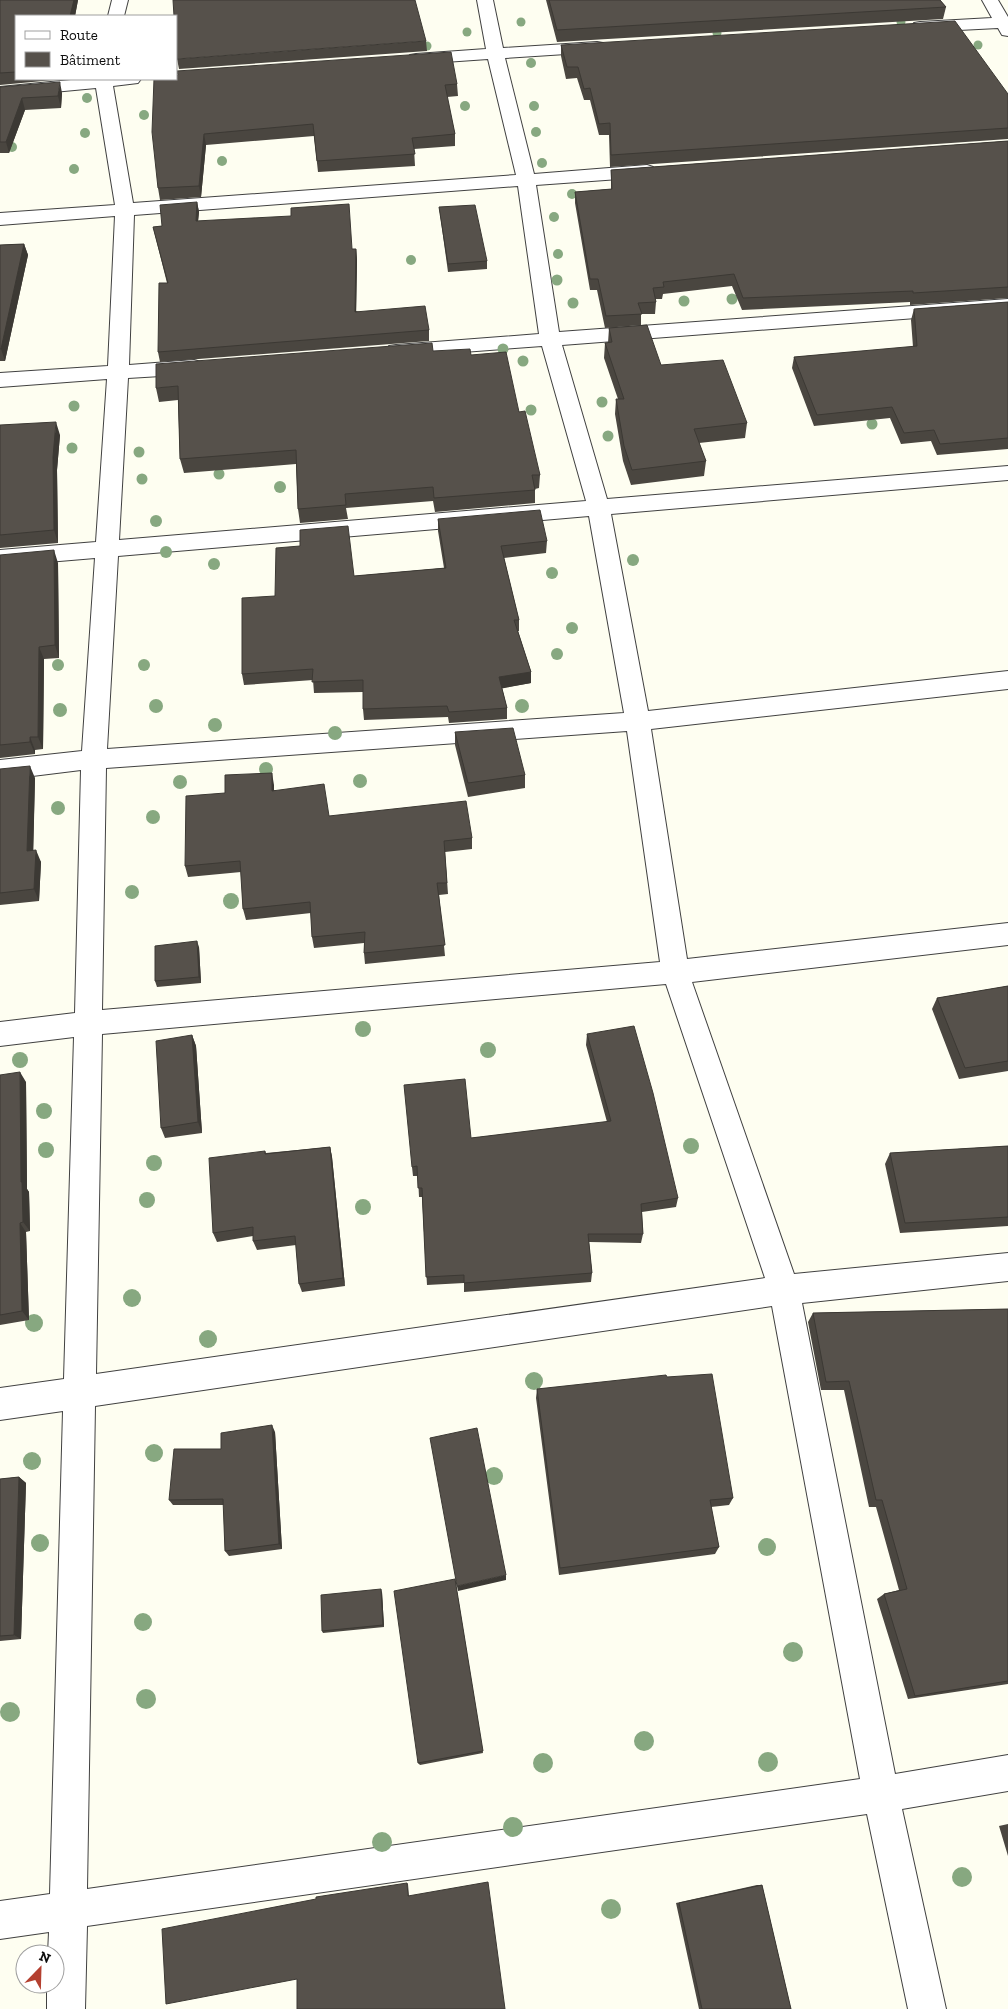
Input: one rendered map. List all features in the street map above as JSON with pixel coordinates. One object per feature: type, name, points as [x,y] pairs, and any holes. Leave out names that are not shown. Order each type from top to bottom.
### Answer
[{"type":"street","points":[[116,15],[120,0]]},
{"type":"street","points":[[485,0],[495,53],[526,180],[550,339],[599,508],[638,721],[675,972],[784,1290],[882,1794],[927,2009]]},
{"type":"street","points":[[990,0],[1006,25]]},
{"type":"street","points":[[904,28],[1006,25]]},
{"type":"street","points":[[396,60],[615,46]]},
{"type":"street","points":[[0,92],[102,80],[125,208],[118,373],[94,759],[66,2009]]},
{"type":"street","points":[[0,219],[125,208],[664,170]]},
{"type":"street","points":[[373,353],[1008,305]]},
{"type":"street","points":[[0,380],[216,365]]},
{"type":"street","points":[[0,558],[1008,473]]},
{"type":"street","points":[[0,770],[94,759],[638,721],[1008,680]]},
{"type":"street","points":[[0,1034],[88,1023],[675,972],[1008,934]]},
{"type":"street","points":[[0,1404],[784,1290],[1008,1267]]},
{"type":"street","points":[[0,1920],[882,1794],[1008,1773]]},
{"type":"building","points":[[0,0],[74,0],[70,15],[15,15],[15,72],[0,73]]},
{"type":"building","points":[[173,0],[415,0],[426,41],[178,59],[178,15],[174,15]]},
{"type":"building","points":[[549,0],[940,0],[946,7],[557,30]]},
{"type":"building","points":[[955,21],[1008,94],[1008,128],[611,155],[610,123],[599,124],[590,88],[584,89],[578,67],[567,67],[561,45]]},
{"type":"building","points":[[451,52],[457,84],[445,85],[455,134],[412,138],[415,154],[317,161],[313,124],[204,134],[199,186],[158,188],[152,132],[154,80],[178,80],[178,71]]},
{"type":"building","points":[[60,82],[58,96],[22,98],[6,142],[0,142],[0,87]]},
{"type":"building","points":[[1008,141],[1008,287],[913,293],[913,291],[743,298],[734,274],[663,282],[664,287],[653,288],[656,302],[638,303],[642,314],[606,316],[598,279],[590,279],[575,192],[612,189],[611,170]]},
{"type":"building","points":[[197,202],[196,221],[291,216],[291,208],[349,204],[352,249],[356,249],[355,312],[425,306],[429,330],[158,352],[159,283],[168,283],[153,227],[162,226],[160,205]]},
{"type":"building","points":[[475,205],[487,261],[448,264],[439,207]]},
{"type":"building","points":[[24,244],[1,349],[0,349],[0,245]]},
{"type":"building","points":[[1008,302],[1008,438],[940,444],[934,430],[904,433],[892,407],[817,415],[794,357],[917,346],[914,309]]},
{"type":"building","points":[[647,325],[661,365],[723,360],[747,423],[694,429],[706,461],[632,470],[624,446],[616,399],[624,399],[605,343],[612,342],[609,328]]},
{"type":"building","points":[[432,343],[433,351],[470,349],[471,355],[506,352],[519,412],[525,411],[540,475],[532,475],[535,490],[434,498],[433,487],[345,494],[346,505],[298,509],[296,450],[180,459],[178,386],[156,388],[156,364]]},
{"type":"building","points":[[56,422],[53,457],[54,530],[0,535],[0,425]]},
{"type":"building","points":[[540,510],[547,541],[501,546],[519,620],[514,620],[531,672],[499,677],[507,708],[449,712],[447,706],[363,709],[363,680],[312,682],[313,669],[242,674],[242,598],[275,596],[276,548],[300,546],[300,530],[348,526],[354,576],[446,568],[438,519]]},
{"type":"building","points":[[54,550],[55,645],[39,647],[38,737],[30,737],[30,742],[0,745],[0,555]]},
{"type":"building","points":[[513,728],[525,775],[468,783],[455,732]]},
{"type":"building","points":[[30,766],[27,851],[36,850],[34,889],[0,893],[0,769]]},
{"type":"building","points":[[272,773],[272,791],[324,784],[329,816],[466,801],[472,838],[444,841],[447,883],[437,883],[445,945],[364,953],[365,932],[312,937],[310,902],[243,909],[240,861],[185,866],[186,796],[225,793],[225,775]]},
{"type":"building","points":[[197,941],[199,977],[155,981],[155,946]]},
{"type":"building","points":[[1008,986],[1008,1061],[965,1068],[937,998]]},
{"type":"building","points":[[634,1026],[653,1093],[678,1198],[641,1204],[643,1234],[588,1234],[592,1273],[464,1283],[464,1275],[426,1277],[422,1188],[418,1188],[417,1166],[412,1167],[404,1085],[465,1079],[471,1138],[611,1121],[587,1034]]},
{"type":"building","points":[[192,1035],[198,1122],[161,1128],[156,1041]]},
{"type":"building","points":[[20,1072],[23,1222],[20,1223],[22,1311],[0,1315],[0,1075]]},
{"type":"building","points":[[1008,1146],[1008,1217],[905,1223],[890,1153]]},
{"type":"building","points":[[330,1147],[343,1278],[299,1284],[295,1236],[253,1241],[253,1227],[213,1233],[209,1158],[265,1151],[265,1154]]},
{"type":"building","points":[[1008,1309],[1008,1681],[915,1696],[884,1594],[907,1589],[882,1500],[876,1500],[849,1381],[826,1382],[813,1313]]},
{"type":"building","points":[[712,1374],[733,1498],[710,1500],[719,1547],[560,1568],[537,1389],[666,1375],[667,1377]]},
{"type":"building","points":[[272,1425],[279,1544],[225,1551],[223,1499],[169,1500],[174,1449],[221,1449],[221,1433]]},
{"type":"building","points":[[477,1428],[506,1575],[457,1586],[430,1438]]},
{"type":"building","points":[[19,1477],[14,1635],[0,1636],[0,1479]]},
{"type":"building","points":[[455,1579],[483,1751],[418,1763],[394,1591]]},
{"type":"building","points":[[381,1589],[383,1625],[322,1631],[321,1595]]},
{"type":"building","points":[[488,1882],[505,2009],[297,2009],[297,1979],[166,2004],[162,1929],[316,1899],[316,1897],[407,1883],[408,1896]]},
{"type":"building","points":[[762,1885],[791,2009],[702,2009],[679,1903]]}]
